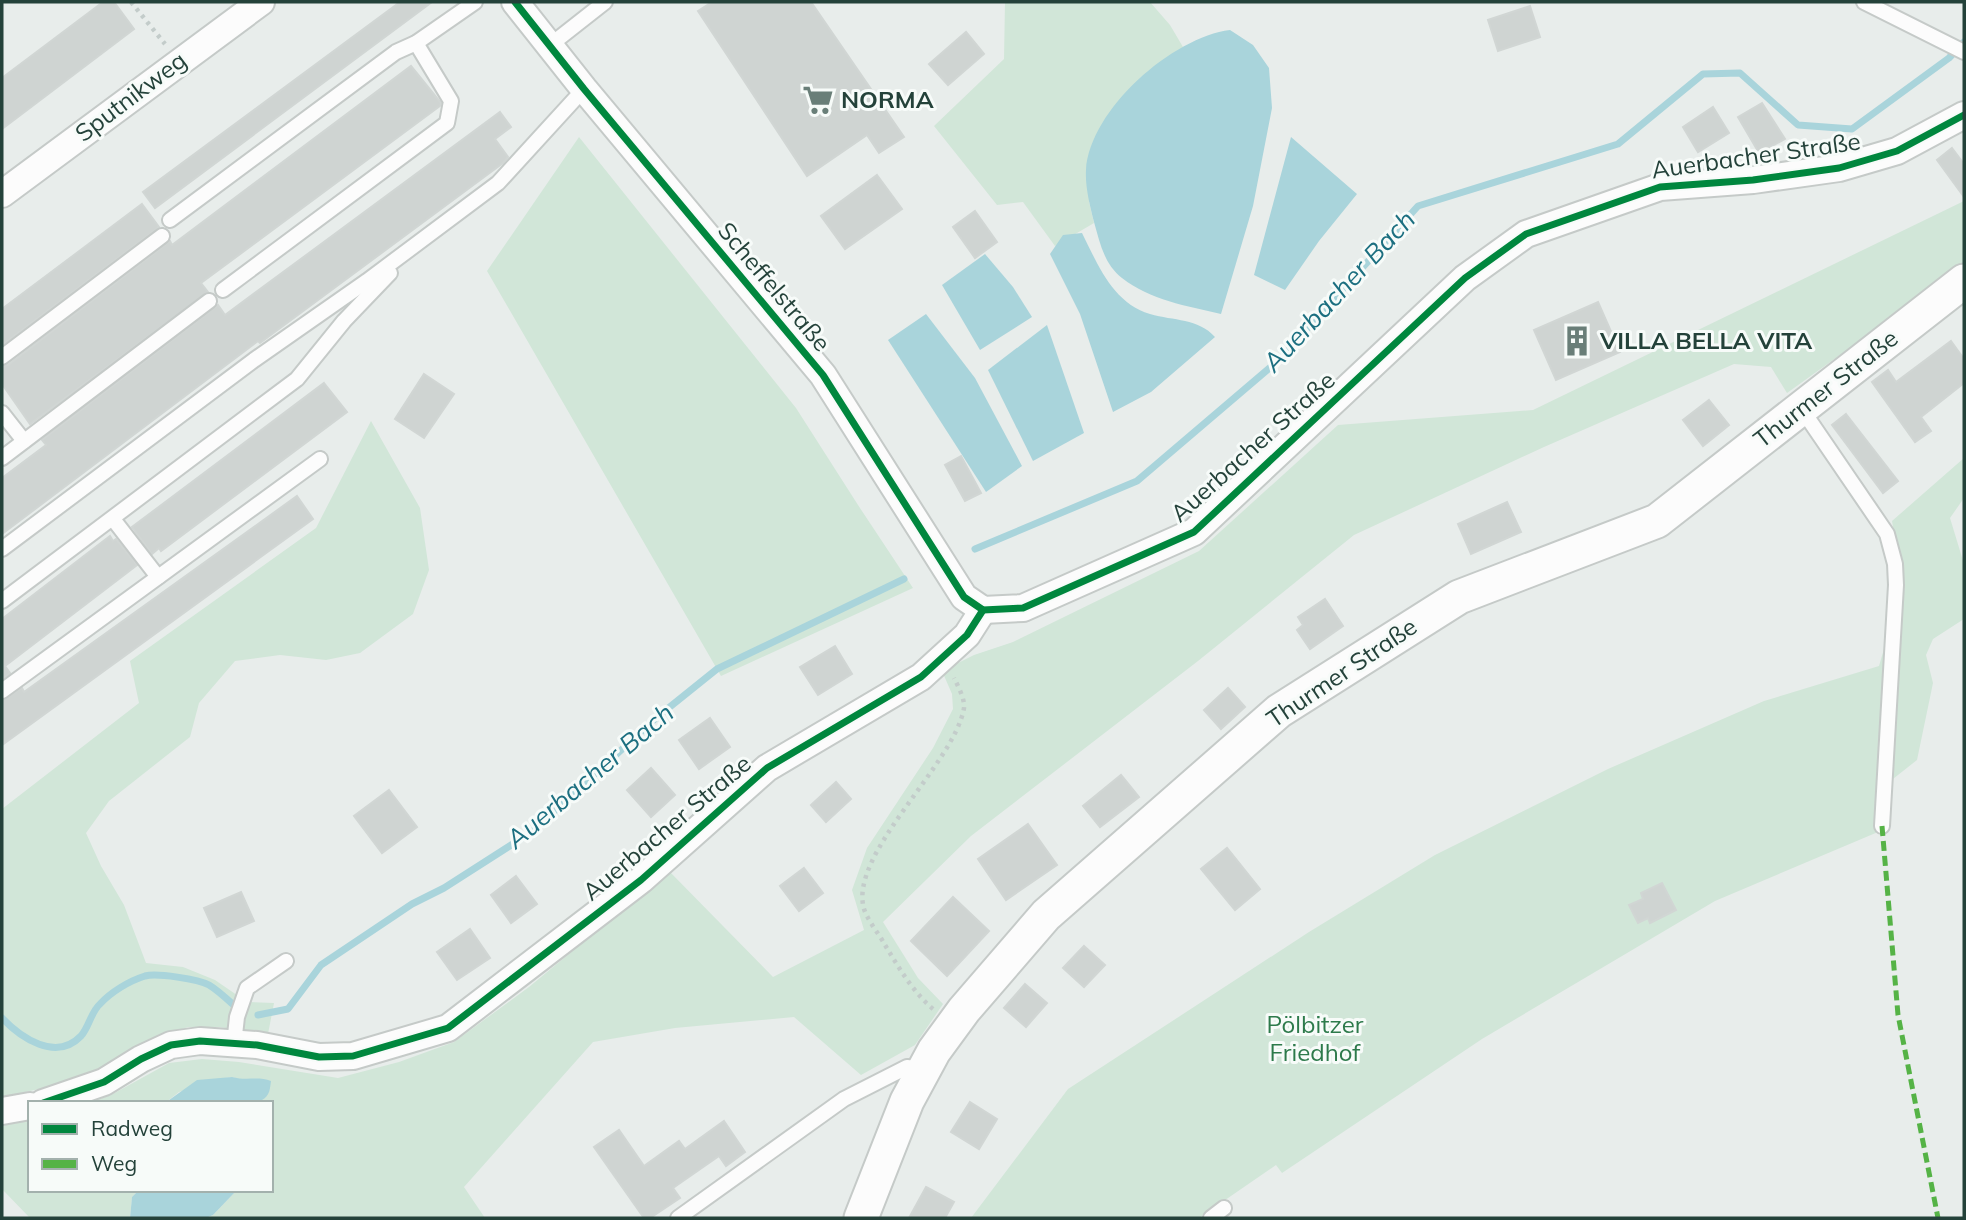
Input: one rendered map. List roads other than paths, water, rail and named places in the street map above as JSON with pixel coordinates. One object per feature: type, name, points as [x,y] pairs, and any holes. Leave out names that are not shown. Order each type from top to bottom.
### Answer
[{"type":"street","name":"Sputnikweg","points":[[2,194],[261,2]]},
{"type":"street","name":"Scheffelstraße","points":[[515,2],[584,89],[823,375],[964,597],[983,610]]},
{"type":"street","name":"Auerbacher Straße","points":[[49,1101],[104,1082],[141,1059],[172,1045],[200,1041],[257,1045],[319,1056],[353,1056],[448,1028],[642,880],[767,768],[921,677],[967,635],[983,610],[1023,608],[1194,532],[1465,278],[1526,234],[1660,187],[1752,180],[1839,168],[1897,151],[1964,115]]},
{"type":"street","name":"Thurmer Straße","points":[[862,1218],[907,1101],[934,1051],[953,1025],[1046,915],[1279,711],[1459,597],[1657,521],[1964,281]]},
{"type":"street","points":[[2,1111],[28,1106]]},
{"type":"lane","points":[[170,220],[397,52],[416,43],[475,2]]},
{"type":"lane","points":[[549,46],[605,2]]},
{"type":"lane","points":[[1864,2],[1964,52]]},
{"type":"lane","points":[[223,290],[447,123],[452,100],[416,43]]},
{"type":"lane","points":[[2,549],[254,360],[498,183],[584,89]]},
{"type":"lane","points":[[2,357],[162,236]]},
{"type":"lane","points":[[2,601],[297,379],[344,321],[417,243]]},
{"type":"lane","points":[[2,458],[209,301]]},
{"type":"lane","points":[[1801,408],[1887,534],[1895,564],[1882,826]]},
{"type":"lane","points":[[2,413],[24,441]]},
{"type":"lane","points":[[2,691],[320,459]]},
{"type":"lane","points":[[113,519],[158,577]]},
{"type":"lane","points":[[234,1044],[237,1017],[247,988],[286,961]]},
{"type":"lane","points":[[678,1218],[844,1100],[907,1067],[924,1070]]},
{"type":"lane","points":[[1211,1218],[1224,1208]]},
{"type":"water","points":[[1230,30],[1253,45],[1269,68],[1272,108],[1253,206],[1221,314],[1144,292],[1116,272],[1107,260],[1098,238],[1088,196],[1086,170],[1091,147],[1102,123],[1138,80],[1160,61],[1184,46]]},
{"type":"water","points":[[1291,137],[1357,194],[1319,241],[1285,290],[1254,275]]},
{"type":"water","points":[[1082,233],[1108,281],[1126,301],[1150,314],[1201,326],[1215,337],[1151,392],[1113,412],[1080,314],[1050,254],[1063,235]]},
{"type":"water","points":[[985,254],[1013,287],[1032,317],[980,350],[942,285]]},
{"type":"water","points":[[926,314],[975,378],[1022,466],[986,492],[888,340]]},
{"type":"water","points":[[1047,325],[1084,433],[1033,461],[988,370]]},
{"type":"water","points":[[232,1077],[271,1081],[268,1094],[258,1101],[168,1101],[197,1080]]},
{"type":"water","points":[[137,1192],[235,1192],[213,1215],[206,1218],[130,1218],[132,1197]]},
{"type":"waterway","name":"Auerbacher Bach","points":[[975,549],[1137,481],[1280,359],[1418,206],[1618,144],[1703,74],[1740,73],[1798,125],[1852,129],[1949,58],[1964,42]]},
{"type":"waterway","name":"Auerbacher Bach","points":[[258,1015],[288,1009],[321,965],[412,904],[444,888],[533,831],[656,718],[717,669],[904,579]]},
{"type":"waterway","name":"Auerbacher Bach","points":[[2,1018],[19,1033],[39,1044],[61,1047],[71,1044],[81,1036],[97,1007],[109,995],[133,981],[151,975],[204,983],[238,1009]]},
{"type":"place","name":"NORMA","points":[[818,100]]},
{"type":"place","name":"VILLA BELLA VITA","points":[[1577,341]]},
{"type":"park label","name":"Pölbitzer Friedhof","points":[[1315,1039]]}]
